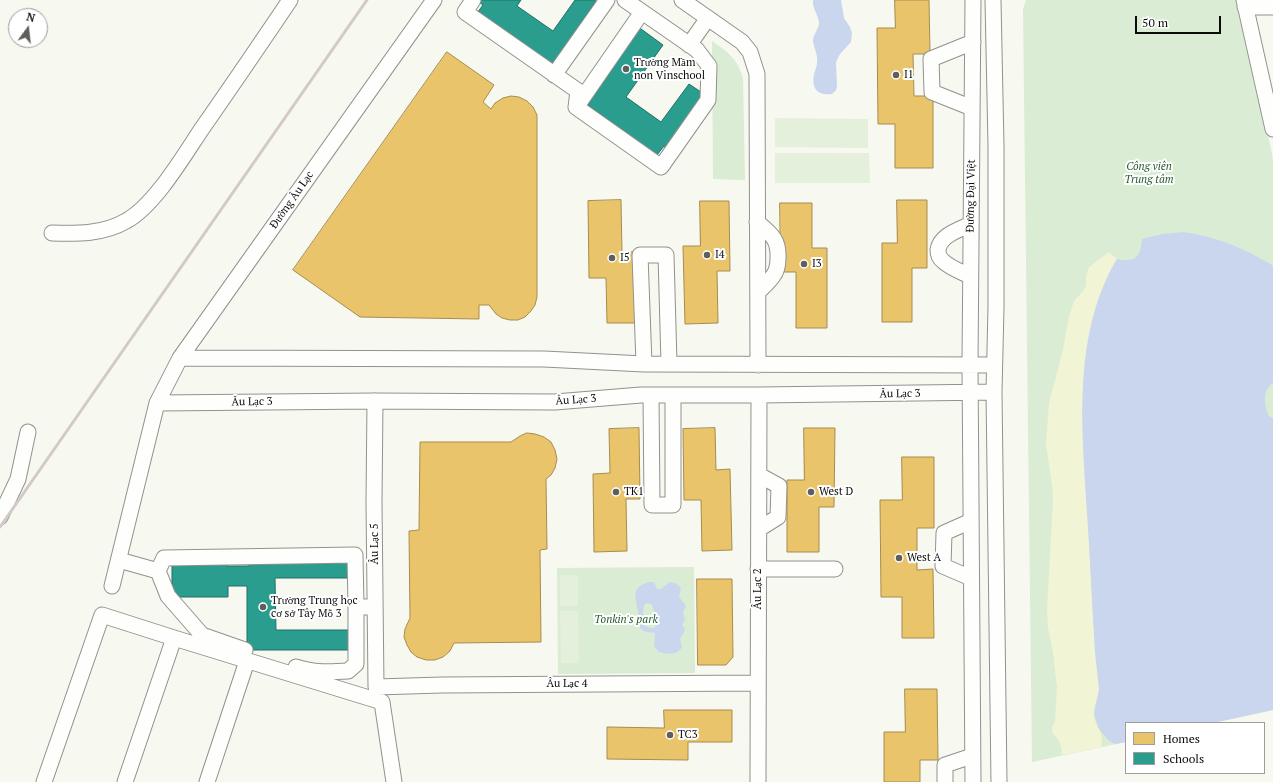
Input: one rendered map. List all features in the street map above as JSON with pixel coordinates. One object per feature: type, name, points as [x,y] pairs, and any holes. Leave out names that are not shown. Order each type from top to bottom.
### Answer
[{"type":"street","points":[[52,233],[78,234],[102,230],[126,221],[142,210],[177,165],[290,0]]},
{"type":"street","name":"Đường Âu Lạc","points":[[112,586],[118,552],[157,403],[180,358],[434,0]]},
{"type":"street","points":[[554,75],[607,0]]},
{"type":"street","points":[[576,107],[661,167],[708,100],[709,66],[697,50],[625,0]]},
{"type":"street","points":[[682,0],[742,42],[750,52],[757,74],[758,365]]},
{"type":"street","name":"Đường Đại Việt","points":[[972,782],[970,276],[973,0]]},
{"type":"street","points":[[993,0],[996,146],[996,307],[994,392],[999,782]]},
{"type":"street","points":[[471,1],[465,12],[578,91],[576,107]]},
{"type":"street","points":[[1273,7],[1244,3],[1273,129]]},
{"type":"street","points":[[576,107],[642,12]]},
{"type":"street","points":[[689,45],[708,18]]},
{"type":"street","points":[[972,108],[932,92],[931,59],[973,42]]},
{"type":"street","points":[[757,222],[774,238],[777,243],[778,252],[778,262],[774,275],[758,292]]},
{"type":"street","points":[[970,276],[945,263],[939,257],[938,253],[939,245],[944,238],[971,224]]},
{"type":"street","points":[[644,364],[640,255],[666,255],[669,364]]},
{"type":"street","points":[[180,358],[544,358],[644,364],[994,365]]},
{"type":"street","name":"Âu Lạc 3","points":[[157,403],[375,401],[555,402],[651,395],[994,392]]},
{"type":"street","points":[[651,395],[652,505],[673,505],[673,395]]},
{"type":"street","name":"Âu Lạc 2","points":[[758,782],[759,395]]},
{"type":"street","name":"Âu Lạc 5","points":[[375,401],[376,687]]},
{"type":"street","points":[[0,517],[18,479],[28,432]]},
{"type":"street","points":[[971,521],[944,533],[943,566],[971,578]]},
{"type":"street","points":[[118,552],[158,571],[168,596],[202,635],[305,670],[332,672],[348,671],[356,664],[355,555],[164,558],[158,571]]},
{"type":"street","points":[[758,569],[835,569]]},
{"type":"street","points":[[356,607],[375,607]]},
{"type":"street","points":[[44,782],[102,615],[382,702],[394,782]]},
{"type":"street","points":[[125,782],[174,638]]},
{"type":"street","points":[[207,782],[248,661]]},
{"type":"street","name":"Âu Lạc 4","points":[[376,687],[450,685],[758,683]]},
{"type":"street","points":[[945,782],[945,765],[972,756]]},
{"type":"green space","name":"Công viên Trung tâm","points":[[1026,0],[1243,0],[1273,160],[1273,710],[1218,722],[1125,722],[1125,742],[1032,762],[1023,9]]},
{"type":"green space","points":[[712,41],[735,60],[743,78],[745,180],[713,179]]},
{"type":"green space","name":"Tonkin's park","points":[[694,567],[695,673],[558,674],[557,568]]},
{"type":"sand","points":[[1109,252],[1117,259],[1108,275],[1086,362],[1082,413],[1095,651],[1099,684],[1099,692],[1094,708],[1094,714],[1096,723],[1101,733],[1102,741],[1101,747],[1062,755],[1060,743],[1053,734],[1052,728],[1055,721],[1057,688],[1047,611],[1053,499],[1046,444],[1049,403],[1074,301],[1084,290],[1089,267]]},
{"type":"shaded area","points":[[775,118],[868,119],[868,148],[775,147]]},
{"type":"shaded area","points":[[775,153],[869,153],[870,183],[775,183]]},
{"type":"shaded area","points":[[560,575],[578,575],[578,606],[560,606]]},
{"type":"shaded area","points":[[560,611],[578,611],[579,663],[561,663]]},
{"type":"water","points":[[813,0],[841,0],[844,18],[852,33],[851,42],[840,54],[836,62],[837,86],[836,90],[832,94],[819,93],[814,84],[813,79],[817,66],[817,60],[813,41],[819,24]]},
{"type":"water","points":[[1184,232],[1219,240],[1241,248],[1262,259],[1273,267],[1273,383],[1267,390],[1265,403],[1269,416],[1273,418],[1273,710],[1218,722],[1125,722],[1125,742],[1115,744],[1108,740],[1099,729],[1094,714],[1099,689],[1095,652],[1083,448],[1083,382],[1086,350],[1093,318],[1103,288],[1117,259],[1133,259],[1140,250],[1142,239],[1162,234]]},
{"type":"water","points":[[654,582],[657,589],[661,589],[670,582],[677,584],[681,588],[679,597],[686,606],[683,612],[685,620],[682,624],[685,630],[680,639],[682,647],[678,652],[669,654],[659,652],[654,646],[655,633],[644,631],[640,628],[638,622],[636,594],[639,587],[643,584]],"holes":[[[648,603],[652,605],[657,617],[657,622],[654,628],[649,628],[644,625],[643,608],[645,604]]]},
{"type":"building: Homes","name":"I1","points":[[895,0],[929,0],[930,54],[913,54],[914,96],[933,96],[933,168],[895,168],[895,124],[878,124],[877,28],[895,28]]},
{"type":"building: Homes","points":[[447,52],[494,85],[483,102],[491,109],[495,103],[503,98],[511,96],[519,97],[527,101],[533,107],[537,115],[537,297],[535,305],[525,317],[518,320],[502,318],[496,314],[489,305],[479,305],[479,319],[360,317],[293,270]]},
{"type":"building: Homes","name":"I5","points":[[621,200],[622,252],[635,252],[636,323],[607,323],[606,278],[589,278],[588,201]]},
{"type":"building: Homes","points":[[897,200],[927,200],[927,268],[912,268],[912,322],[882,322],[882,243],[897,243]]},
{"type":"building: Homes","name":"I4","points":[[700,201],[729,201],[730,271],[717,271],[718,323],[685,324],[683,246],[700,246]]},
{"type":"building: Homes","name":"I3","points":[[780,203],[812,203],[812,248],[827,248],[827,328],[796,328],[796,272],[781,272]]},
{"type":"building: Homes","name":"TK1","points":[[639,428],[640,499],[626,499],[627,551],[594,552],[593,474],[610,473],[609,429]]},
{"type":"building: Homes","points":[[715,428],[716,470],[730,469],[732,550],[702,551],[701,500],[684,500],[683,429]]},
{"type":"building: Homes","name":"West D","points":[[804,428],[835,428],[834,507],[819,507],[819,552],[787,552],[787,480],[804,480]]},
{"type":"building: Homes","points":[[527,433],[544,437],[551,442],[557,459],[555,468],[551,475],[546,479],[547,549],[540,550],[541,642],[454,643],[450,651],[443,657],[435,660],[426,660],[417,657],[411,652],[404,637],[405,629],[410,618],[409,531],[419,530],[420,442],[511,442]]},
{"type":"building: Homes","name":"West A","points":[[902,457],[934,457],[934,528],[917,528],[917,570],[933,569],[934,638],[902,638],[902,597],[881,597],[880,500],[902,500]]},
{"type":"building: Homes","points":[[697,579],[732,579],[733,657],[726,665],[698,665]]},
{"type":"building: Homes","points":[[905,689],[937,689],[938,760],[920,760],[920,782],[884,782],[884,732],[905,732]]},
{"type":"building: Homes","name":"TC3","points":[[664,710],[732,710],[732,742],[688,742],[688,760],[607,759],[607,727],[664,728]]},
{"type":"building: Schools","points":[[482,0],[521,0],[517,6],[553,31],[575,0],[596,1],[552,65],[477,13],[483,5],[480,3]]},
{"type":"building: Schools","points":[[637,26],[663,45],[626,97],[661,122],[689,84],[704,94],[666,147],[664,146],[657,155],[585,103]]},
{"type":"building: Schools","points":[[249,561],[353,561],[353,578],[275,578],[276,630],[355,630],[355,650],[247,650],[247,586],[228,586],[228,597],[172,597],[172,562],[227,562],[227,566],[249,566]]},
{"type":"railway","points":[[0,527],[367,0]]},
{"type":"place","name":"Trường Mầm non Vinschool","points":[[626,69]]},
{"type":"place","name":"I1","points":[[896,75]]},
{"type":"place","name":"I4","points":[[707,255]]},
{"type":"place","name":"I5","points":[[612,258]]},
{"type":"place","name":"I3","points":[[804,264]]},
{"type":"place","name":"TK1","points":[[616,492]]},
{"type":"place","name":"West D","points":[[811,492]]},
{"type":"place","name":"West A","points":[[899,558]]},
{"type":"place","name":"Trường Trung học cơ sở Tây Mỗ 3","points":[[263,607]]},
{"type":"place","name":"TC3","points":[[670,735]]}]
